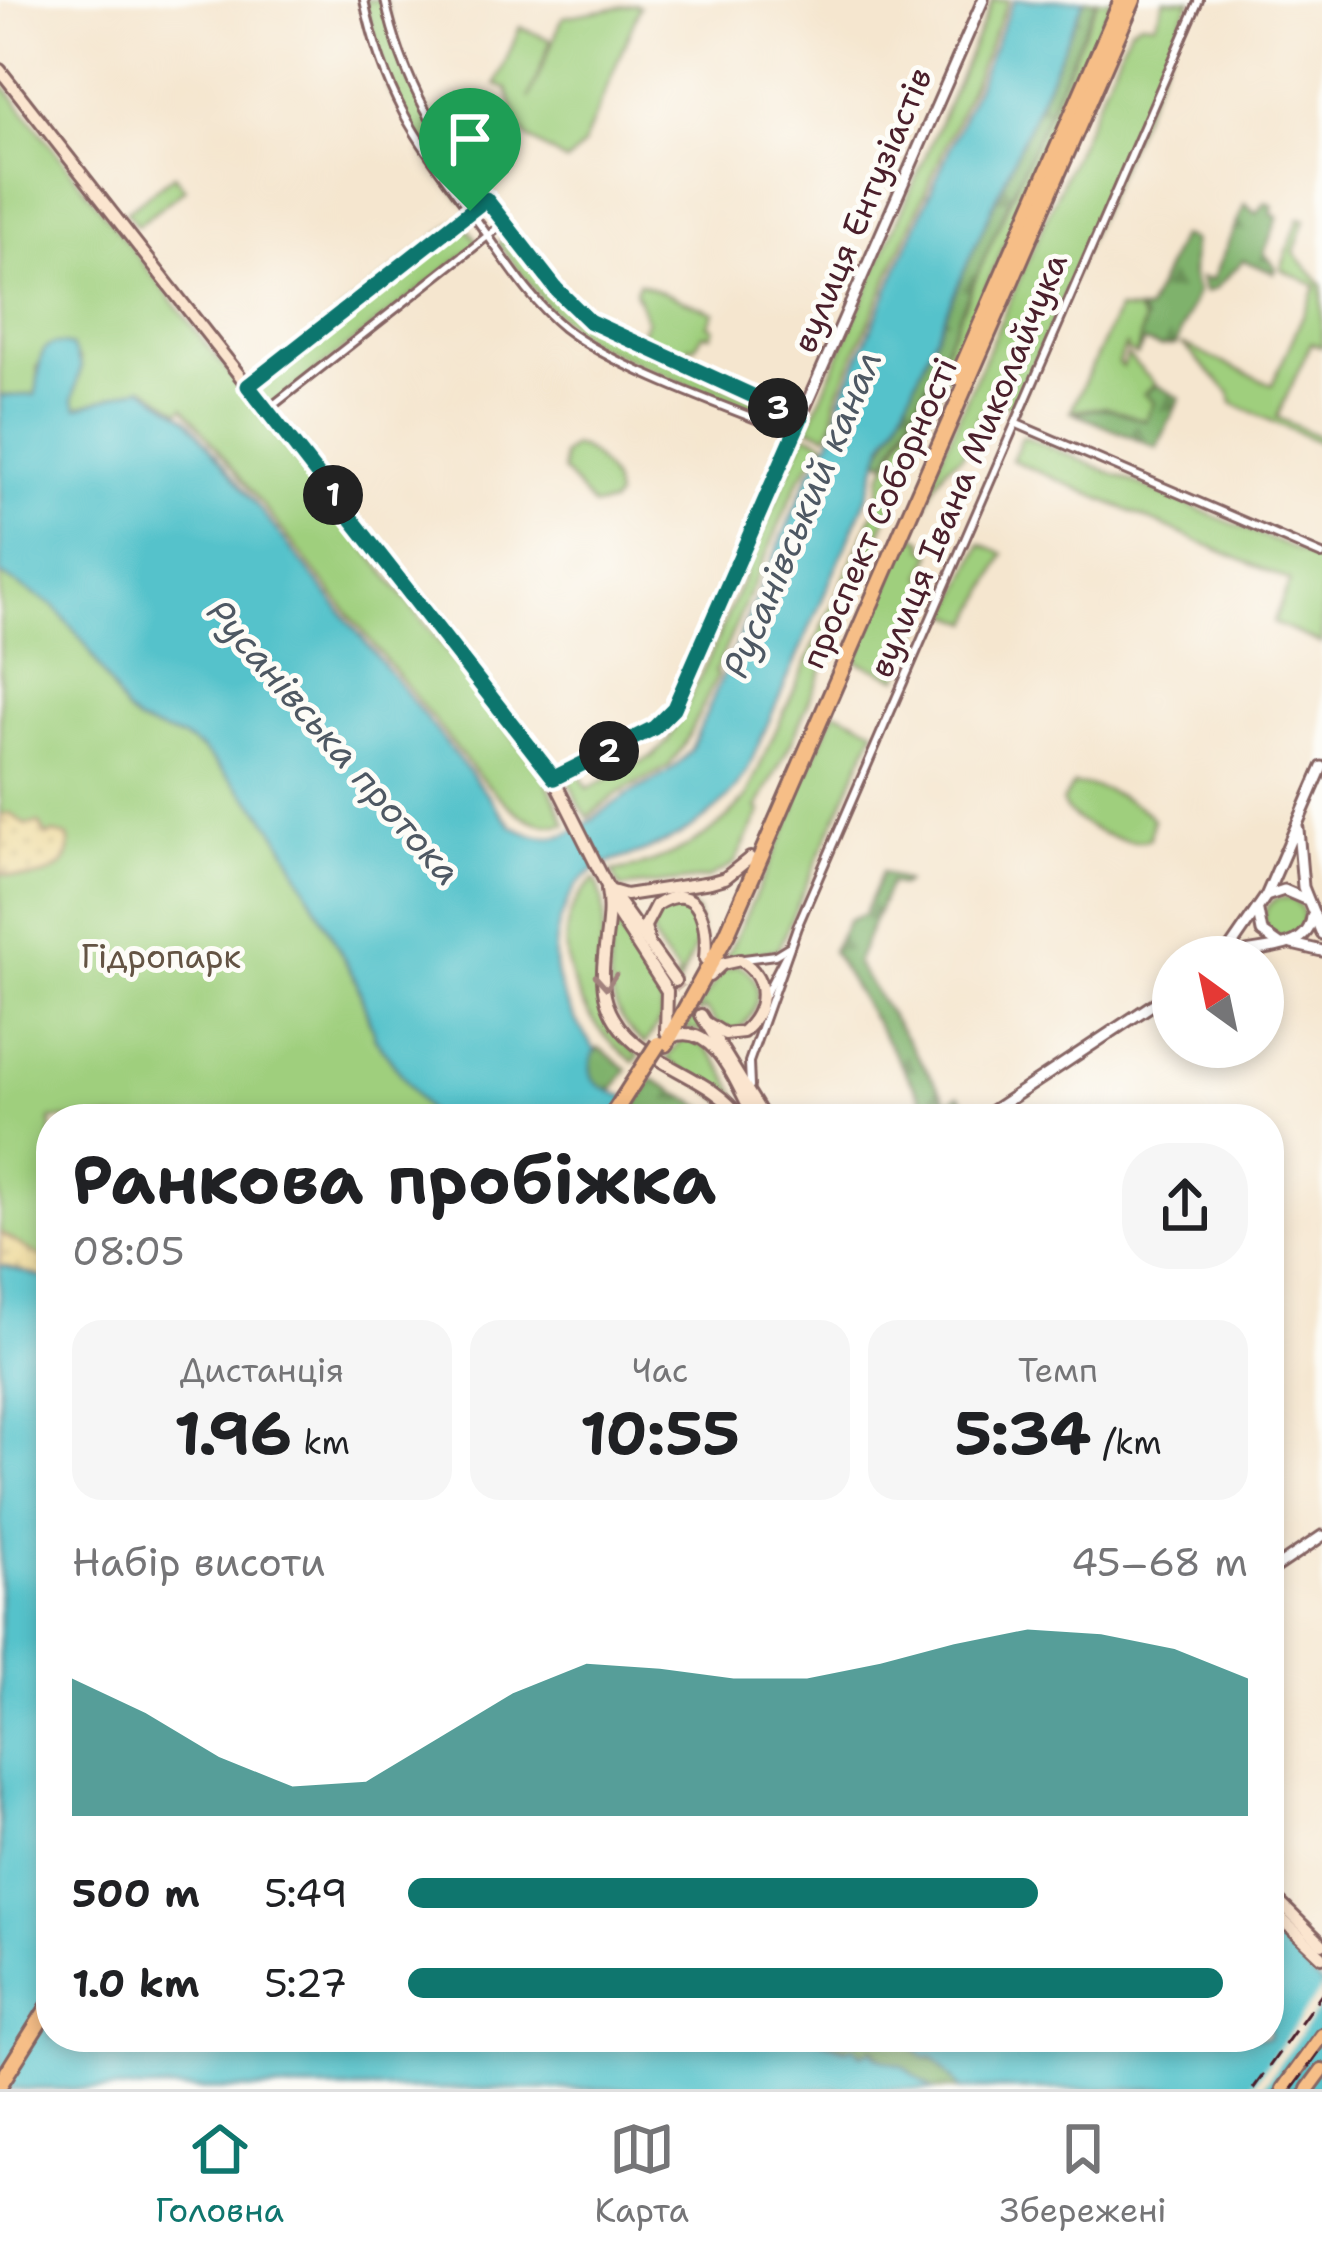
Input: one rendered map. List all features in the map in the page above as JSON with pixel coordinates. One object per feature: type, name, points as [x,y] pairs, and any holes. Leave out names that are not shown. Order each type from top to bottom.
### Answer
[{"type":"highway","name":"проспект Соборності","points":[[665,1039],[750,858],[1122,0]]},
{"type":"highway","name":"проспект Соборності","points":[[665,1039],[702,983],[1133,0]]},
{"type":"highway","points":[[624,1104],[665,1039]]},
{"type":"highway","points":[[3,2086],[36,2029]]},
{"type":"highway","points":[[3,2086],[36,2039]]},
{"type":"main road","points":[[0,70],[554,778],[608,890],[668,991],[665,1039],[693,1033],[708,1042],[746,1104]]},
{"type":"main road","points":[[608,890],[626,895],[711,882],[750,858]]},
{"type":"main road","points":[[608,890],[675,981]]},
{"type":"main road","points":[[608,890],[603,986],[613,1016],[642,1049],[728,1104]]},
{"type":"main road","points":[[662,965],[644,926],[656,905],[676,897],[695,904],[704,918],[705,959]]},
{"type":"main road","points":[[702,983],[722,964],[740,960],[761,980],[763,1001]]},
{"type":"main road","name":"вулиця Івана Миколайчука","points":[[751,1092],[704,1019],[725,1034],[743,1032],[763,1001]]},
{"type":"main road","points":[[751,1092],[757,1104]]},
{"type":"main road","points":[[1284,1907],[1322,1944]]},
{"type":"main road","points":[[1284,1920],[1322,1957]]},
{"type":"main road","points":[[1283,2089],[1322,2035]]},
{"type":"main road","points":[[1308,2089],[1322,2070]]},
{"type":"street","points":[[364,0],[390,92],[422,148],[543,308],[588,344],[795,434]]},
{"type":"street","points":[[385,0],[399,59],[421,107],[557,290],[589,321],[801,418]]},
{"type":"street","name":"вулиця Ентузіастів","points":[[554,778],[654,728],[674,708],[983,0]]},
{"type":"street","name":"вулиця Івана Миколайчука","points":[[751,1092],[749,1062],[788,950],[1199,0]]},
{"type":"street","points":[[248,386],[486,199]]},
{"type":"street","points":[[267,410],[504,223]]},
{"type":"street","points":[[1016,423],[1322,555]]},
{"type":"street","points":[[1240,936],[1266,896],[1322,766]]},
{"type":"street","points":[[1298,824],[1300,867],[1322,934]]},
{"type":"street","points":[[1266,896],[1291,890],[1310,906]]},
{"type":"street","points":[[1284,945],[1306,935],[1310,906]]},
{"type":"street","points":[[1258,911],[1262,932],[1287,944],[1322,951]]},
{"type":"street","points":[[740,960],[788,950]]},
{"type":"street","name":"вулиця Івана Миколайчука","points":[[763,1001],[788,950]]},
{"type":"street","points":[[1003,1104],[1152,1005]]},
{"type":"street","points":[[1284,1562],[1322,1536]]},
{"type":"green space","points":[[364,0],[385,0],[408,80],[477,189],[461,200],[390,91]]},
{"type":"green space","points":[[993,0],[1009,0],[836,398],[827,435],[808,427]]},
{"type":"green space","points":[[1084,0],[1097,0],[943,353],[887,462],[877,458],[897,423]]},
{"type":"green space","points":[[1098,0],[1113,0],[1035,162],[1036,174],[928,419],[889,484],[899,489],[734,864],[708,878],[620,888],[612,872],[650,863],[686,847],[719,825],[746,797],[877,505],[881,476],[924,396]]},
{"type":"green space","points":[[1164,0],[1191,0],[1015,410],[993,398],[978,418],[963,455],[947,466],[936,483],[912,534],[933,553],[922,576],[937,592],[898,678],[856,661],[1130,28],[1141,22],[1155,23]]},
{"type":"green space","points":[[640,6],[583,146],[567,162],[529,139],[518,126],[507,89],[496,85],[520,27],[551,40],[529,99],[563,17]]},
{"type":"green space","points":[[0,80],[544,776],[566,824],[526,817],[474,771],[184,407],[180,411],[146,388],[77,408],[73,399],[79,358],[37,366],[35,395],[0,396]]},
{"type":"green space","points":[[174,175],[185,189],[137,226],[126,212]]},
{"type":"green space","points":[[1266,202],[1278,217],[1264,253],[1276,268],[1274,273],[1244,260],[1205,293],[1200,278],[1212,280],[1245,204],[1257,214]]},
{"type":"green space","points":[[460,218],[479,243],[267,410],[248,385]]},
{"type":"green space","points":[[1299,218],[1305,220],[1294,253],[1322,285],[1322,347],[1311,343],[1277,417],[1322,438],[1322,444],[1232,403],[1230,393],[1182,344],[1272,385],[1316,286],[1281,269]]},
{"type":"green space","points":[[508,235],[554,296],[589,326],[785,414],[781,425],[589,342],[546,305],[498,243]]},
{"type":"green space","points":[[1180,236],[1193,240],[1192,275],[1197,292],[1176,345],[1144,342],[1137,355],[1144,321],[1137,311],[1147,311]]},
{"type":"green space","points":[[639,283],[714,312],[708,325],[714,328],[711,335],[703,334],[695,347],[689,346],[683,361],[638,342],[647,320],[635,291]]},
{"type":"green space","points":[[1118,310],[1137,311],[1144,321],[1137,355],[1126,350],[1126,344],[1118,363],[1123,367],[1127,355],[1156,385],[1148,390],[1154,402],[1145,421],[1106,407],[1071,411]]},
{"type":"green space","points":[[1156,385],[1180,398],[1157,448],[1074,413],[1106,407],[1145,421],[1154,402],[1144,394]]},
{"type":"green space","points":[[805,433],[825,442],[799,480],[683,747],[668,767],[617,794],[588,817],[569,779],[578,773],[588,788],[653,756],[668,741],[710,656]]},
{"type":"green space","points":[[1023,436],[1322,561],[1322,644],[1273,623],[1290,581],[1012,460]]},
{"type":"green space","points":[[573,446],[595,458],[607,474],[615,490],[611,504],[593,506],[563,471],[563,455]]},
{"type":"green space","points":[[981,544],[1004,554],[971,623],[950,614]]},
{"type":"green space","name":"Гідропарк","points":[[0,574],[54,606],[85,643],[126,712],[138,723],[202,749],[261,811],[357,983],[375,1038],[423,1104],[36,1104],[36,1276],[0,1265]]},
{"type":"green space","points":[[835,711],[875,729],[778,949],[725,960],[796,808],[796,796]]},
{"type":"green space","points":[[1073,785],[1104,790],[1137,806],[1153,819],[1150,838],[1115,838],[1076,819],[1062,802]]},
{"type":"green space","points":[[882,872],[906,882],[901,886],[890,883],[856,963],[948,1102],[959,1095],[966,1104],[925,1104],[832,951],[848,921],[864,914]]},
{"type":"green space","points":[[595,879],[603,901],[599,991],[603,1013],[616,1035],[639,1056],[634,1062],[596,1025],[571,976],[567,925],[577,901]]},
{"type":"green space","points":[[1276,899],[1292,899],[1303,910],[1303,926],[1292,937],[1275,936],[1265,926],[1265,910]]},
{"type":"green space","points":[[670,904],[687,905],[697,912],[700,936],[676,991],[670,984],[680,977],[652,929],[653,920]]},
{"type":"green space","points":[[614,920],[662,993],[661,1019],[645,1044],[614,1003],[610,972]]},
{"type":"green space","points":[[736,965],[747,970],[757,988],[748,1019],[730,1032],[705,1009],[697,1014],[713,1040],[697,1030],[684,1030],[722,971]]},
{"type":"green space","points":[[681,1039],[694,1041],[714,1057],[742,1104],[728,1104],[667,1059]]},
{"type":"green space","points":[[599,1048],[627,1069],[611,1093],[599,1089],[590,1074],[590,1062]]},
{"type":"green space","points":[[653,1079],[697,1104],[637,1104]]},
{"type":"green space","points":[[858,2052],[932,2056],[961,2089],[933,2089],[903,2067]]},
{"type":"sand","points":[[10,813],[26,825],[39,823],[47,836],[68,837],[69,850],[58,868],[23,878],[0,872],[0,816]]},
{"type":"sand","points":[[0,1233],[36,1254],[36,1276],[0,1265]]},
{"type":"water","points":[[1014,0],[1084,0],[897,423],[884,443],[867,497],[747,771],[717,809],[691,828],[604,865],[588,875],[568,900],[556,941],[556,974],[567,1004],[595,1050],[592,1077],[632,1104],[423,1104],[375,1038],[357,983],[261,811],[202,749],[138,723],[126,712],[85,643],[54,606],[0,574],[0,396],[35,395],[44,351],[59,344],[72,346],[81,367],[73,399],[77,408],[142,387],[187,418],[512,826],[529,834],[558,836],[583,826],[666,773],[690,751],[810,473],[831,438],[841,398]]},
{"type":"water","points":[[0,1265],[36,1276],[36,2052],[873,2052],[903,2066],[933,2089],[0,2089]]},
{"type":"water","points":[[1284,1947],[1322,1985],[1322,2089],[961,2089],[932,2056],[926,2058],[919,2052],[1284,2052]]},
{"type":"pier","points":[[1322,1988],[1322,2004],[1261,2089],[1249,2089],[1276,2052],[1284,2052],[1284,2041]]},
{"type":"tunnel","points":[[675,981],[701,1015]]},
{"type":"railway","points":[[1284,2046],[1322,1993]]},
{"type":"railway","points":[[1292,2089],[1322,2048]]},
{"type":"railway","points":[[1253,2089],[1280,2052]]},
{"type":"route","points":[[486,199],[557,290],[589,321],[801,418],[668,717],[554,778],[248,386],[470,211],[486,199]]},
{"type":"water label","name":"Русанівський канал","points":[[802,514]]},
{"type":"water label","name":"Русанівська протока","points":[[334,742]]}]
